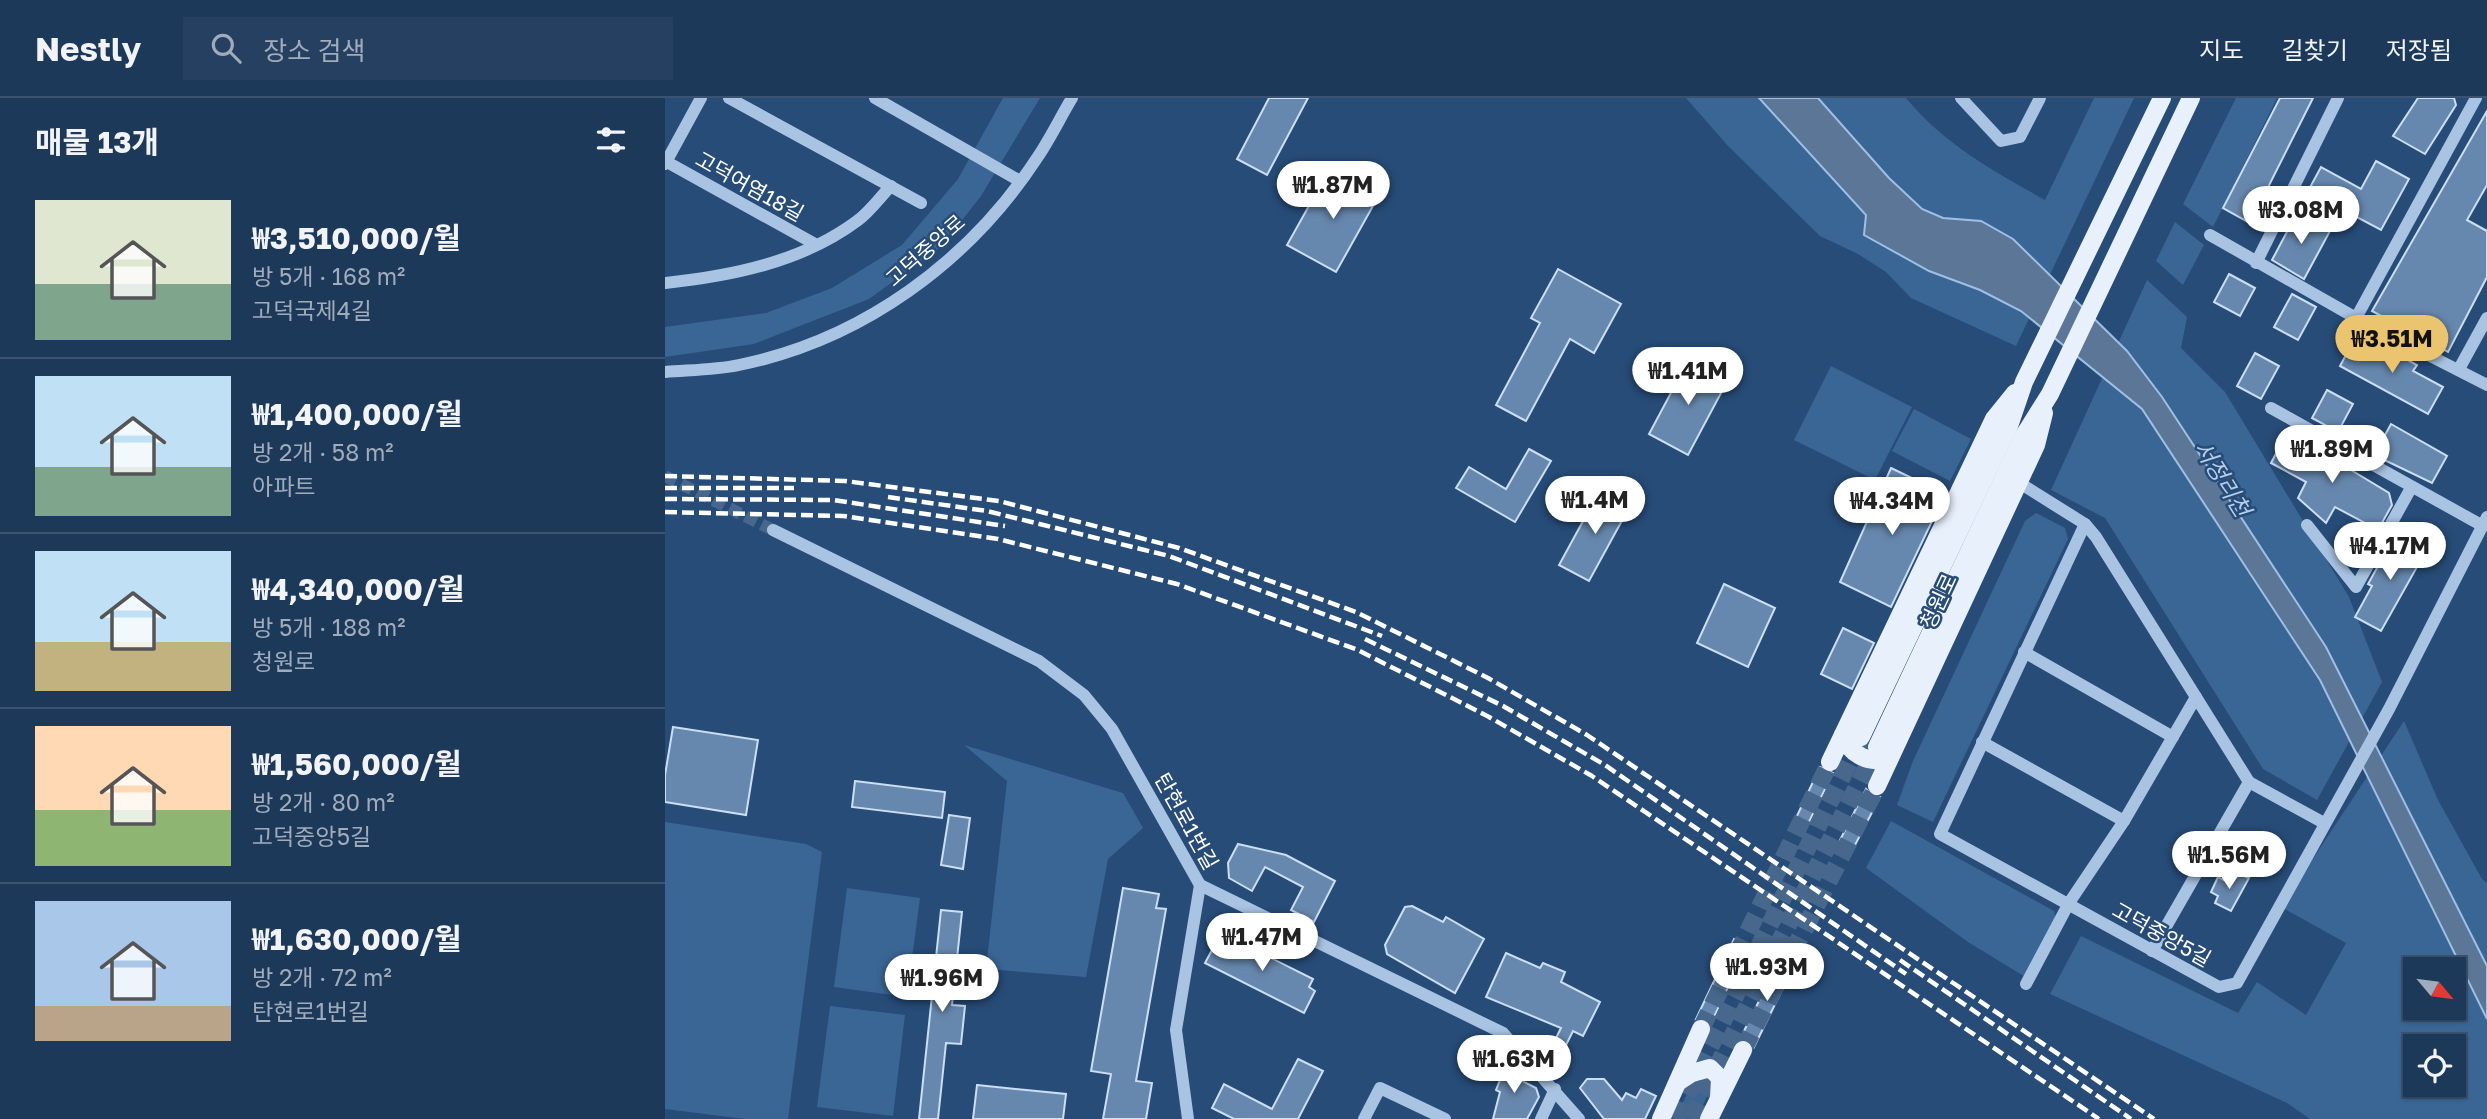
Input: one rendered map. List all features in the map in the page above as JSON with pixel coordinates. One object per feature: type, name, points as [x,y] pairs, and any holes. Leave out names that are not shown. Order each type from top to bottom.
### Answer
[{"type":"main road","name":"청원로","points":[[1877,786],[1876,747],[2009,426],[2024,382],[2162,98]]},
{"type":"main road","name":"청원로","points":[[1876,747],[2023,437],[2050,394],[2191,98]]},
{"type":"main road","name":"청원로","points":[[1830,762],[1994,419],[2024,382]]},
{"type":"main road","name":"청원로","points":[[1876,747],[2018,482],[2036,444],[2050,394]]},
{"type":"main road","points":[[1843,735],[1847,747],[1861,756],[1880,762],[1876,747]]},
{"type":"main road","points":[[1661,1119],[1701,1029]]},
{"type":"main road","points":[[1709,1119],[1743,1050]]},
{"type":"main road","points":[[1678,1082],[1692,1073],[1710,1068],[1720,1077],[1719,1098]]},
{"type":"street","points":[[665,162],[701,98]]},
{"type":"street","points":[[729,98],[921,202]]},
{"type":"street","points":[[875,98],[1020,181]]},
{"type":"street","name":"고덕중앙로","points":[[665,372],[738,365],[851,327],[906,296],[947,262],[998,210],[1037,159],[1072,98]]},
{"type":"street","points":[[1961,98],[2001,141],[2020,137],[2040,98]]},
{"type":"street","points":[[2256,263],[2338,98]]},
{"type":"street","points":[[2356,318],[2476,98]]},
{"type":"street","points":[[2481,98],[2487,101]]},
{"type":"street","name":"고덕여염18길","points":[[665,162],[815,244]]},
{"type":"street","name":"고덕여염18길","points":[[665,284],[718,278],[774,262],[815,244],[858,220],[891,186]]},
{"type":"street","points":[[2210,235],[2356,318],[2487,385]]},
{"type":"street","points":[[2459,369],[2487,318]]},
{"type":"street","points":[[2271,408],[2411,488],[2485,522]]},
{"type":"street","points":[[2018,482],[2085,524],[2249,782],[2324,823]]},
{"type":"street","points":[[2307,525],[2356,587],[2411,488]]},
{"type":"street","name":"고덕중앙5길","points":[[2085,524],[1940,834],[2219,987],[2237,983],[2389,709],[2485,522]]},
{"type":"street","name":"탄현로1번길","points":[[773,530],[1039,661],[1084,695],[1112,729],[1200,885],[1503,1033],[1579,1119]]},
{"type":"street","points":[[2024,652],[2173,737]]},
{"type":"street","points":[[2026,984],[2069,903],[2124,821],[2196,697]]},
{"type":"street","points":[[1982,742],[2124,821]]},
{"type":"street","points":[[2152,951],[2249,782]]},
{"type":"street","points":[[1188,1119],[1177,1030],[1200,885]]},
{"type":"street","points":[[1364,1119],[1380,1088],[1445,1119]]},
{"type":"street","points":[[1541,1119],[1555,1089]]},
{"type":"shaded area","points":[[1003,98],[1040,98],[981,196],[942,246],[869,299],[754,344],[665,357],[665,327],[766,313],[832,288],[902,245],[958,179]]},
{"type":"shaded area","points":[[1686,98],[1906,98],[1953,143],[2045,200],[2094,98],[2134,98],[2016,346],[1911,298],[1886,272],[1858,254],[1820,236],[1728,146]]},
{"type":"shaded area","points":[[1759,98],[1818,98],[1889,178],[1922,209],[1943,218],[1981,221],[2013,239],[2127,351],[2162,397],[2326,647],[2487,966],[2487,1019],[2466,976],[2466,957],[2456,957],[2320,680],[2142,409],[2021,311],[1980,290],[1929,271],[1864,235],[1866,215]]},
{"type":"shaded area","points":[[2236,98],[2277,98],[2213,227],[2183,204]]},
{"type":"shaded area","points":[[2175,222],[2204,245],[2183,285],[2156,261]]},
{"type":"shaded area","points":[[2147,280],[2187,317],[2181,348],[2225,392],[2349,597],[2382,682],[2317,800],[2263,769],[2105,518],[2051,490]]},
{"type":"shaded area","points":[[1831,366],[1912,407],[1875,480],[1794,440]]},
{"type":"shaded area","points":[[1914,409],[1971,439],[1950,481],[1892,451]]},
{"type":"shaded area","points":[[2036,513],[2065,528],[2068,539],[1933,822],[1897,805],[1913,761],[2025,521]]},
{"type":"shaded area","points":[[2404,721],[2438,800],[2482,879],[2487,883],[2487,1119],[2310,1119],[2287,1103],[2050,994],[2081,936],[2238,1013],[2257,982],[2306,1015],[2346,943],[2281,907]]},
{"type":"shaded area","points":[[964,745],[1123,793],[1143,828],[1108,859],[1086,977],[986,969],[1007,781]]},
{"type":"shaded area","points":[[1891,821],[2054,911],[2058,927],[2027,978],[1968,942],[1866,868]]},
{"type":"shaded area","points":[[665,822],[806,844],[822,852],[788,1119],[745,1119],[665,1109]]},
{"type":"shaded area","points":[[847,888],[920,898],[907,997],[834,987]]},
{"type":"shaded area","points":[[830,1006],[905,1015],[893,1116],[817,1107]]},
{"type":"shaded area","points":[[1704,1080],[1710,1090],[1696,1119],[1674,1119],[1693,1083]]},
{"type":"building","points":[[1269,98],[1308,98],[1267,175],[1237,159]]},
{"type":"building","points":[[2280,98],[2313,98],[2250,223],[2223,208]]},
{"type":"building","points":[[2418,98],[2454,98],[2456,105],[2425,154],[2393,136]]},
{"type":"building","points":[[2487,111],[2487,185],[2467,220],[2487,231],[2487,277],[2448,352],[2372,311]]},
{"type":"building","points":[[2376,161],[2409,179],[2381,230],[2308,191],[2321,167],[2361,189]]},
{"type":"building","points":[[1329,170],[1378,197],[1336,272],[1287,245]]},
{"type":"building","points":[[2297,213],[2330,231],[2304,279],[2272,260]]},
{"type":"building","points":[[1558,269],[1621,304],[1594,353],[1570,339],[1526,421],[1496,405],[1540,323],[1531,318]]},
{"type":"building","points":[[2229,274],[2255,288],[2240,316],[2214,302]]},
{"type":"building","points":[[2292,294],[2316,307],[2298,340],[2274,327]]},
{"type":"building","points":[[2355,338],[2390,357],[2393,352],[2417,365],[2413,371],[2443,387],[2428,414],[2340,366]]},
{"type":"building","points":[[2255,353],[2279,366],[2261,399],[2237,386]]},
{"type":"building","points":[[1689,359],[1728,380],[1688,455],[1649,434]]},
{"type":"building","points":[[2327,390],[2353,404],[2338,432],[2312,418]]},
{"type":"building","points":[[2391,424],[2447,456],[2432,483],[2374,455]]},
{"type":"building","points":[[2289,429],[2306,439],[2312,463],[2331,458],[2389,493],[2392,505],[2378,530],[2335,507],[2326,523],[2298,498],[2306,482],[2271,463]]},
{"type":"building","points":[[1529,449],[1551,461],[1515,522],[1456,488],[1469,467],[1506,489]]},
{"type":"building","points":[[1891,468],[1945,494],[1891,607],[1840,582]]},
{"type":"building","points":[[1600,490],[1630,506],[1589,581],[1559,565]]},
{"type":"building","points":[[2396,534],[2426,551],[2381,631],[2355,617],[2372,586],[2368,584]]},
{"type":"building","points":[[1724,584],[1775,608],[1748,667],[1697,643]]},
{"type":"building","points":[[1843,628],[1874,643],[1852,689],[1821,674]]},
{"type":"building","points":[[673,727],[758,740],[746,815],[665,802],[665,775]]},
{"type":"building","points":[[1820,767],[1833,773],[1807,826],[1795,820]]},
{"type":"building","points":[[855,781],[945,792],[942,818],[852,807]]},
{"type":"building","points":[[1866,789],[1872,796],[1880,797],[1854,847],[1840,840]]},
{"type":"building","points":[[949,815],[970,818],[963,869],[941,865]]},
{"type":"building","points":[[1238,844],[1286,855],[1335,881],[1314,922],[1291,910],[1303,887],[1265,867],[1252,891],[1229,878],[1228,863]]},
{"type":"building","points":[[2235,872],[2249,878],[2231,911],[2215,903],[2218,896],[2211,892],[2218,877],[2229,883]]},
{"type":"building","points":[[1123,888],[1159,894],[1156,908],[1166,909],[1136,1081],[1152,1083],[1146,1119],[1103,1119],[1111,1074],[1091,1071]]},
{"type":"building","points":[[1412,906],[1443,922],[1446,917],[1484,939],[1455,993],[1387,954],[1385,945],[1405,907]]},
{"type":"building","points":[[941,910],[962,912],[952,1005],[965,1006],[961,1044],[946,1043],[938,1119],[919,1119]]},
{"type":"building","points":[[1221,933],[1313,979],[1309,987],[1315,991],[1304,1013],[1205,963]]},
{"type":"building","points":[[1734,939],[1748,946],[1711,1023],[1705,1018],[1696,1019]]},
{"type":"building","points":[[1506,953],[1540,968],[1543,963],[1565,972],[1561,982],[1600,1002],[1583,1036],[1573,1031],[1564,1049],[1551,1048],[1561,1028],[1486,997]]},
{"type":"building","points":[[1779,961],[1793,968],[1754,1047],[1749,1040],[1740,1039]]},
{"type":"building","points":[[1503,1058],[1524,1082],[1536,1088],[1539,1097],[1527,1119],[1493,1119],[1500,1092],[1496,1090]]},
{"type":"building","points":[[1298,1059],[1323,1071],[1298,1119],[1234,1119],[1212,1108],[1224,1084],[1272,1109]]},
{"type":"building","points":[[1587,1079],[1604,1079],[1622,1100],[1626,1093],[1636,1098],[1641,1089],[1656,1096],[1645,1119],[1604,1119],[1580,1088]]},
{"type":"building","points":[[977,1085],[1066,1094],[1063,1119],[973,1119]]},
{"type":"tunnel","points":[[665,476],[773,530]]},
{"type":"tunnel","points":[[1675,1119],[1860,740]]},
{"type":"tunnel","points":[[1691,1119],[1877,747]]},
{"type":"tunnel","points":[[1701,1029],[1830,762]]},
{"type":"tunnel","points":[[1743,1050],[1877,786]]},
{"type":"railway","points":[[665,476],[845,481],[999,501],[1179,548],[1356,612],[1488,678],[1587,735],[2154,1119]]},
{"type":"railway","points":[[665,488],[794,488]]},
{"type":"railway","points":[[888,497],[987,511],[1169,556],[1382,636]]},
{"type":"railway","points":[[665,499],[833,500],[1005,526]]},
{"type":"railway","points":[[665,512],[843,516],[998,539],[1177,584],[1358,650],[1489,717],[1592,776],[2099,1119]]},
{"type":"railway","points":[[1365,639],[1503,706],[1605,765],[1906,974]]},
{"type":"railway","points":[[1900,960],[2131,1119]]},
{"type":"water label","name":"서정리천","points":[[2223,478]]}]
